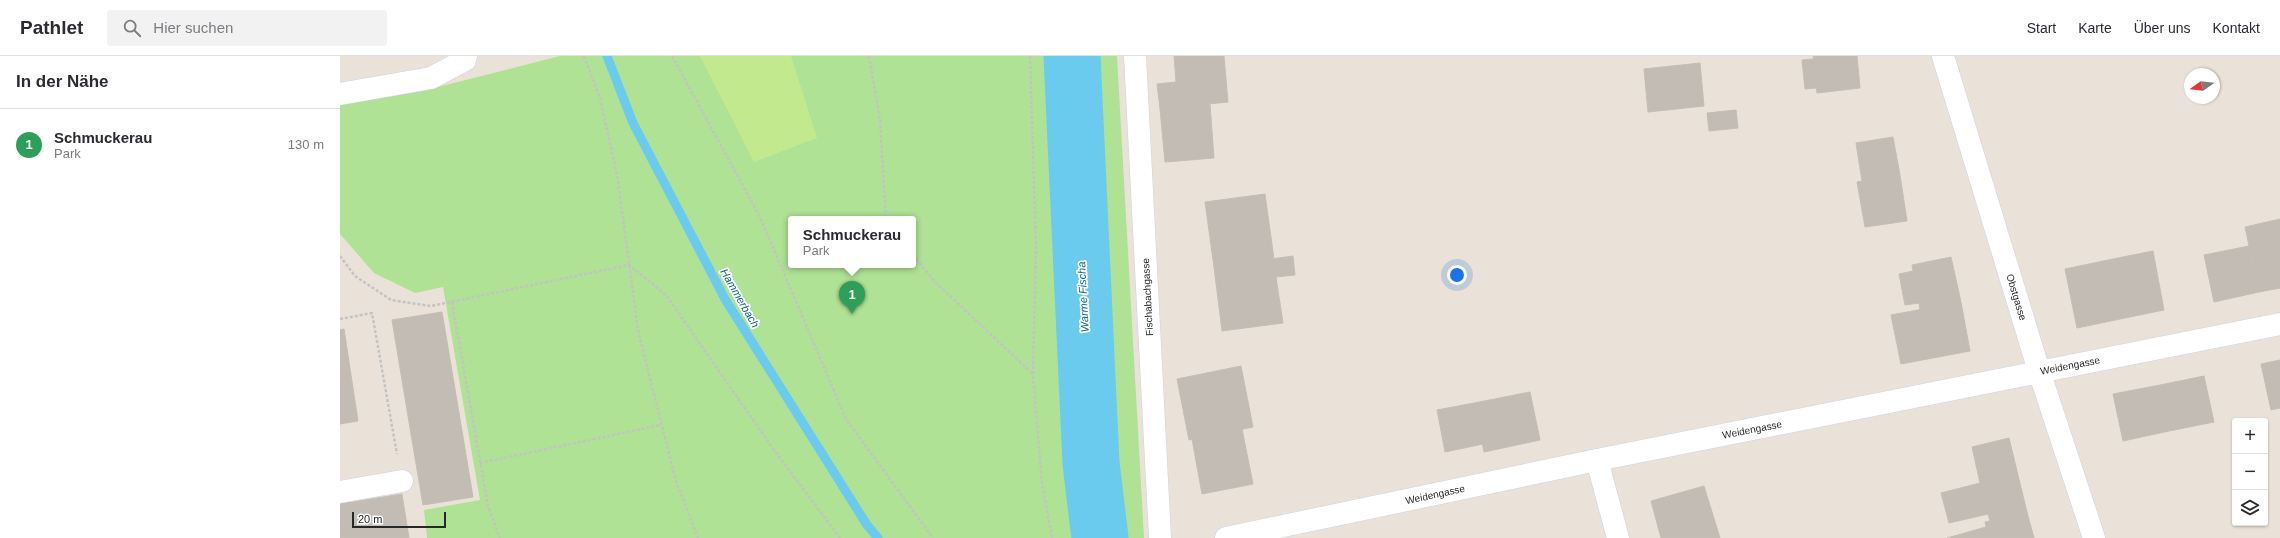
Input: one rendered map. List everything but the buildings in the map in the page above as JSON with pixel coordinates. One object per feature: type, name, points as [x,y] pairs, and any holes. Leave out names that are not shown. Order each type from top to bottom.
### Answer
[{"type":"street","points":[[340,94],[431,78],[465,60],[466,56]]},
{"type":"street","name":"Fischabachgasse","points":[[1135,56],[1160,538]]},
{"type":"street","name":"Obstgasse","points":[[1943,56],[2040,371],[2094,538]]},
{"type":"street","name":"Weidengasse","points":[[1226,538],[1597,460],[2280,324]]},
{"type":"street","points":[[1597,460],[1618,538]]},
{"type":"street","points":[[340,492],[402,481]]},
{"type":"path","points":[[584,56],[600,98],[618,180],[638,331],[676,481],[698,538]]},
{"type":"path","points":[[672,56],[760,217],[846,419],[933,538]]},
{"type":"path","points":[[869,56],[880,120],[886,216]]},
{"type":"path","points":[[1030,56],[1036,247],[1033,374],[1042,483],[1052,538]]},
{"type":"path","points":[[340,256],[355,276],[391,300],[431,306],[629,265]]},
{"type":"path","points":[[916,259],[935,282],[1033,374]]},
{"type":"path","points":[[629,265],[666,295],[774,450],[840,538]]},
{"type":"path","points":[[452,302],[488,506],[500,538]]},
{"type":"path","points":[[340,319],[372,313],[402,481]]},
{"type":"path","points":[[480,463],[662,425]]},
{"type":"green space","points":[[560,56],[1117,56],[1144,538],[427,538],[424,510],[480,500],[443,287],[415,293],[374,273],[340,234],[340,105],[422,91]]},
{"type":"green space","points":[[700,56],[791,56],[817,138],[754,162]]},
{"type":"waterway","name":"Hammerbach","points":[[607,56],[633,123],[725,299],[867,525],[878,538]]},
{"type":"waterway","name":"Warme Fischa","points":[[1072,56],[1091,463],[1100,538]]},
{"type":"place","name":"Schmuckerau","points":[[852,314]]}]
